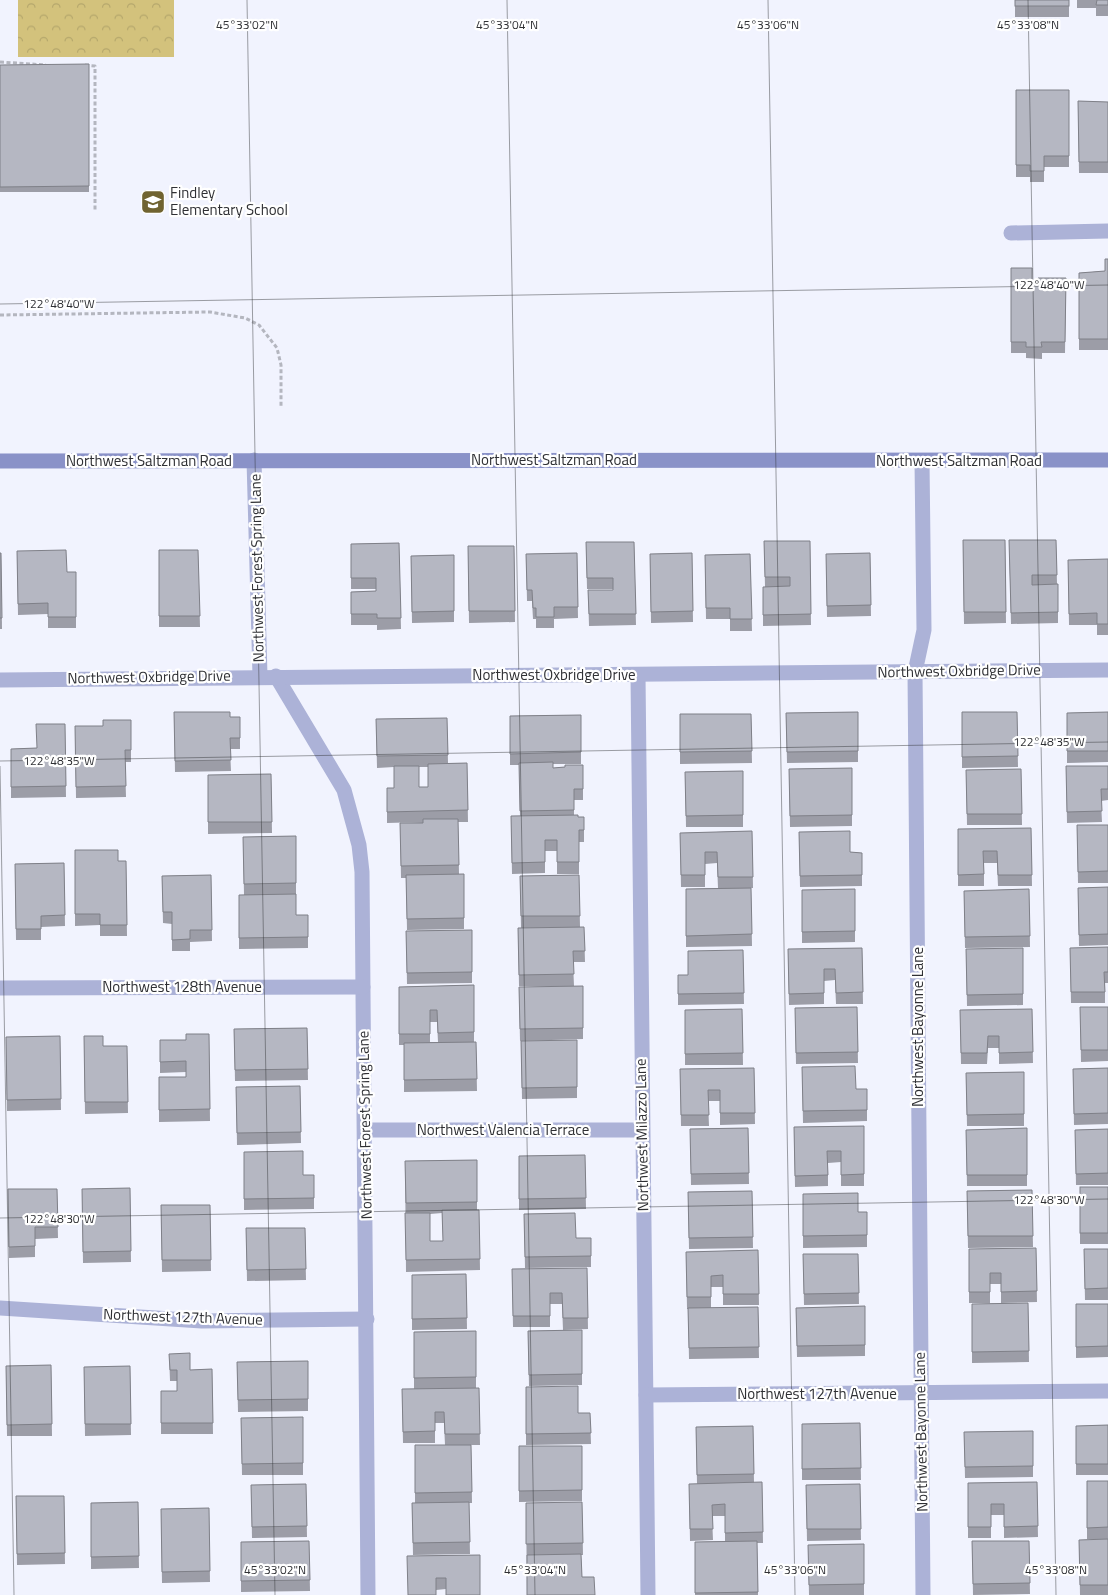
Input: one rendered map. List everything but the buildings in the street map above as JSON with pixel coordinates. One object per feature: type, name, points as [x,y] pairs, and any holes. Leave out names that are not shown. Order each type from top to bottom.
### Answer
[{"type":"main road","name":"Northwest Saltzman Road","points":[[0,461],[1108,460]]},
{"type":"street","points":[[1011,233],[1108,231]]},
{"type":"street","name":"Northwest Forest Spring Lane","points":[[254,460],[260,676]]},
{"type":"street","name":"Northwest Bayonne Lane","points":[[922,461],[924,630],[915,672],[923,1595]]},
{"type":"street","name":"Northwest Oxbridge Drive","points":[[0,680],[260,676],[638,675],[1108,670]]},
{"type":"street","name":"Northwest Milazzo Lane","points":[[638,675],[648,1595]]},
{"type":"street","name":"Northwest Forest Spring Lane","points":[[276,676],[344,790],[359,844],[362,872],[368,1595]]},
{"type":"street","name":"Northwest 128th Avenue","points":[[0,988],[363,987]]},
{"type":"street","name":"Northwest Valencia Terrace","points":[[365,1130],[642,1130]]},
{"type":"street","name":"Northwest 127th Avenue","points":[[0,1308],[202,1321],[367,1319]]},
{"type":"street","name":"Northwest 127th Avenue","points":[[646,1395],[1108,1391]]},
{"type":"path","points":[[0,62],[49,65]]},
{"type":"path","points":[[76,65],[95,66],[95,210]]},
{"type":"path","points":[[0,315],[210,312],[245,318],[259,326],[277,348],[281,365],[281,406]]},
{"type":"green space","points":[[18,0],[174,0],[174,57],[18,57]]},
{"type":"place","name":"Findley Elementary School","points":[[153,202]]}]
